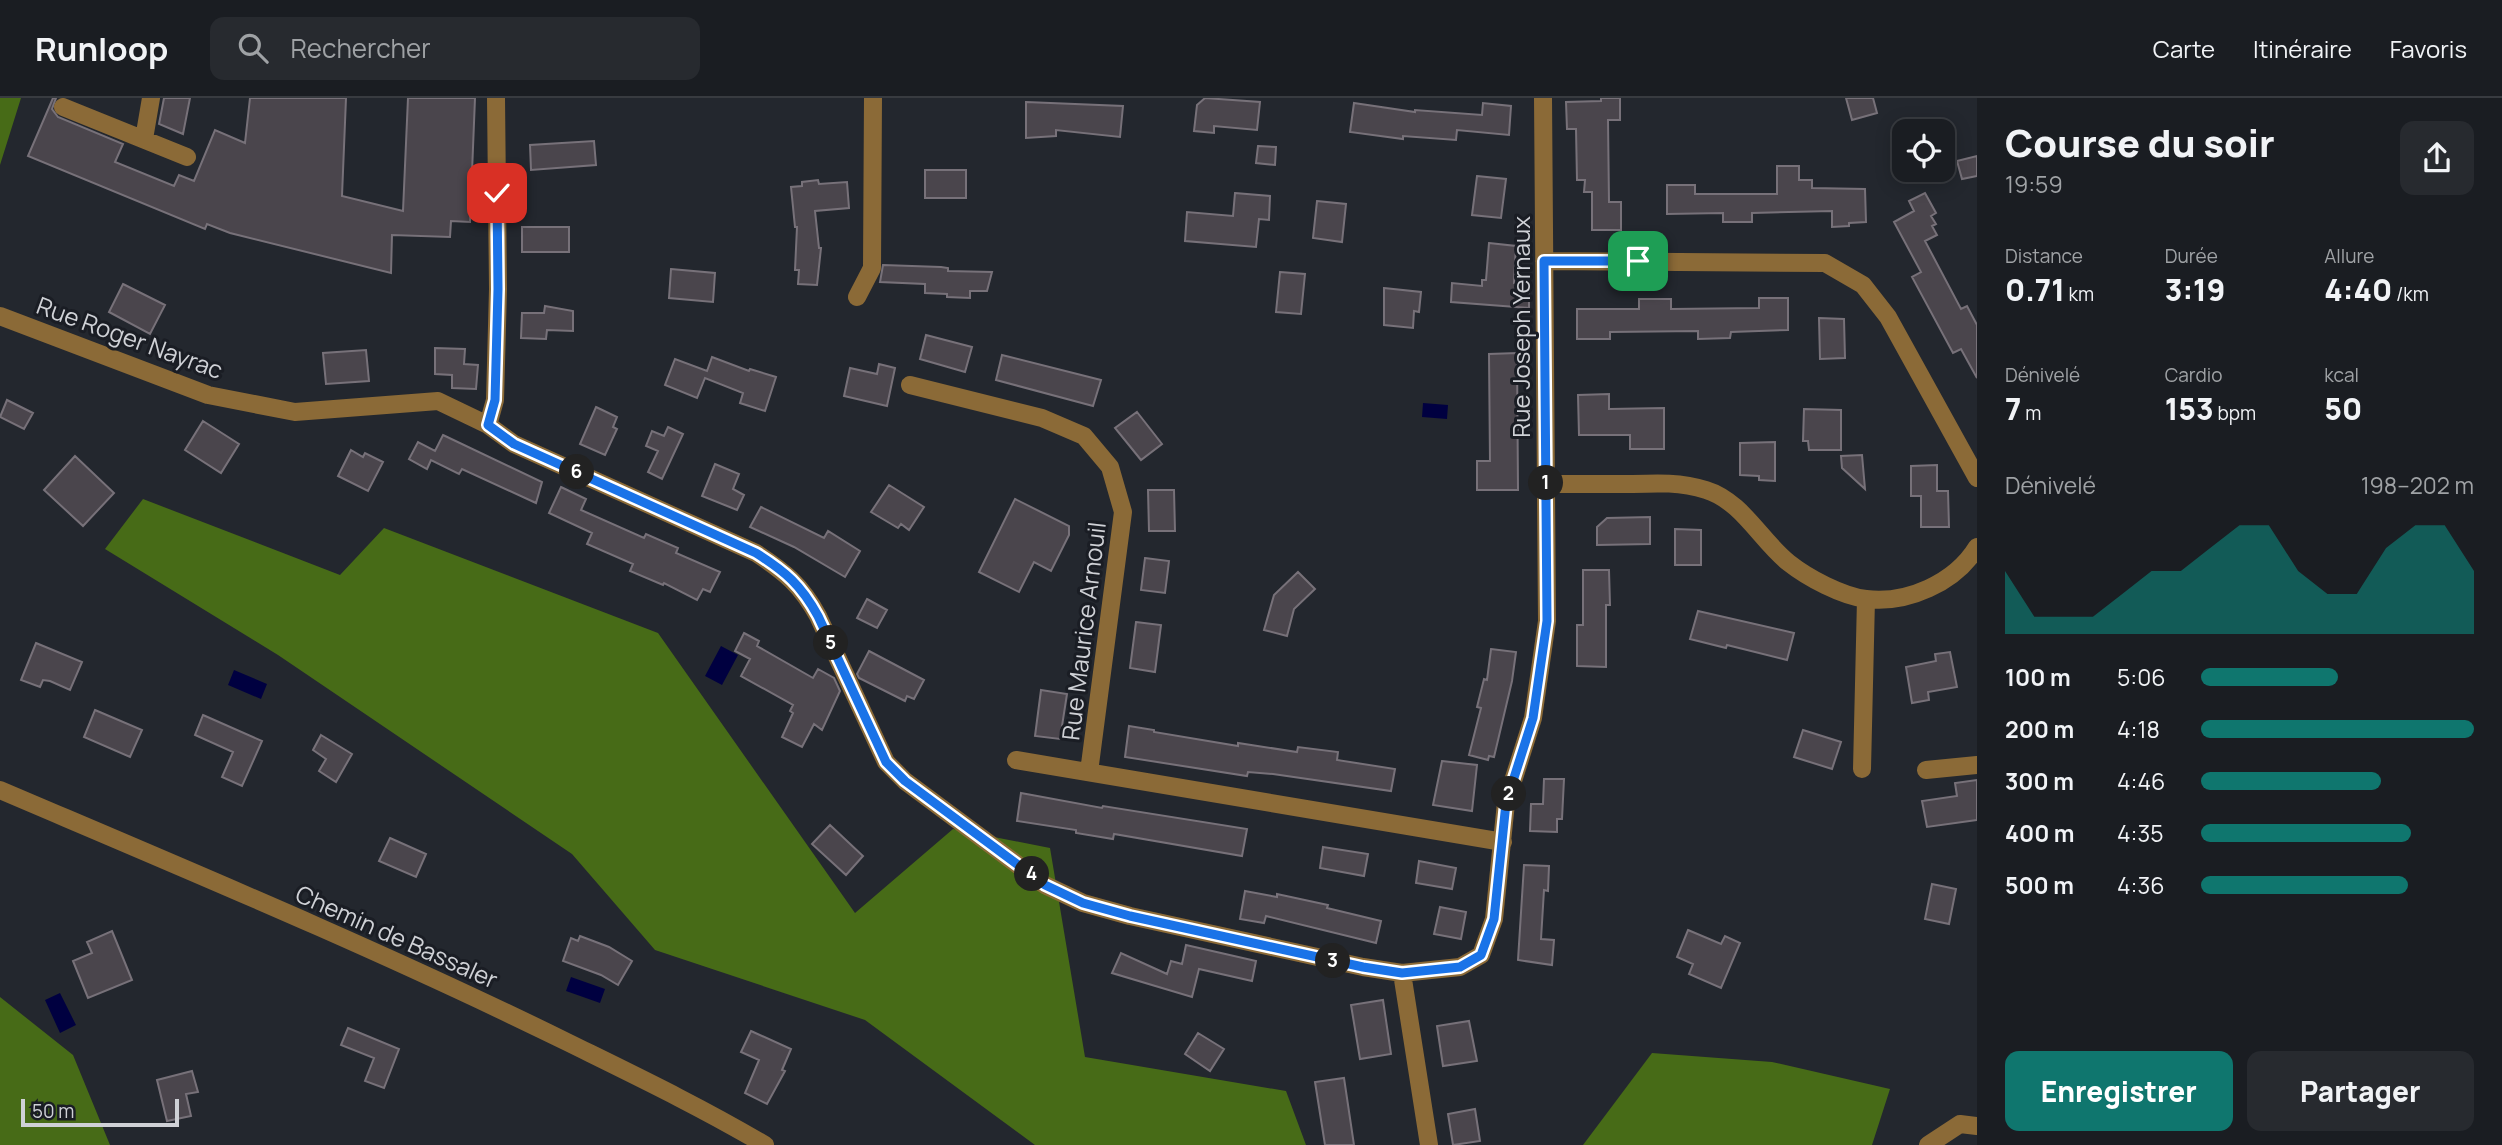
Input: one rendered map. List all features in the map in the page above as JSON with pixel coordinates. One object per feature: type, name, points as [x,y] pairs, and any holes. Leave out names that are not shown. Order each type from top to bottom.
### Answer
[{"type":"street","points":[[144,139],[151,98]]},
{"type":"street","points":[[488,425],[495,400],[498,289],[496,98]]},
{"type":"street","points":[[857,297],[872,268],[873,98]]},
{"type":"street","name":"Rue Joseph Yernaux","points":[[837,657],[886,762],[905,781],[1045,885],[1083,903],[1130,916],[1363,967],[1402,973],[1460,967],[1481,955],[1494,919],[1506,803],[1533,718],[1547,621],[1543,98]]},
{"type":"street","points":[[63,107],[187,157]]},
{"type":"street","points":[[1544,261],[1825,263],[1863,285],[1888,317],[1977,478]]},
{"type":"street","name":"Rue Roger Nayrac","points":[[0,316],[208,395],[283,410],[295,412],[439,401],[488,425],[514,444],[756,553],[787,573],[806,594],[837,657]]},
{"type":"street","name":"Rue Maurice Arnouil","points":[[910,386],[1042,418],[1084,436],[1110,467],[1123,512],[1089,772]]},
{"type":"street","points":[[1546,484],[1678,483],[1709,490],[1734,506],[1789,563],[1828,587],[1866,599],[1910,596],[1941,583],[1973,554],[1977,547]]},
{"type":"street","points":[[1862,769],[1866,599]]},
{"type":"street","name":"Rue Maurice Arnouil","points":[[1016,760],[1503,842]]},
{"type":"street","points":[[1926,770],[1977,765]]},
{"type":"street","name":"Chemin de Bassaler","points":[[0,790],[463,990],[706,1111],[765,1145]]},
{"type":"street","points":[[1402,973],[1429,1145]]},
{"type":"street","points":[[1928,1145],[1960,1124],[1977,1126]]},
{"type":"green space","points":[[0,98],[21,98],[0,165]]},
{"type":"green space","points":[[143,499],[340,575],[384,528],[658,633],[855,913],[953,829],[1050,848],[1085,1057],[1286,1091],[1306,1145],[1035,1145],[865,1020],[655,950],[572,854],[278,655],[105,549]]},
{"type":"green space","points":[[0,997],[73,1055],[110,1145],[0,1145]]},
{"type":"green space","points":[[1652,1053],[1772,1062],[1890,1089],[1872,1145],[1583,1145]]},
{"type":"shaded area","points":[[1423,403],[1448,405],[1447,419],[1422,417]]},
{"type":"shaded area","points":[[721,646],[738,655],[722,685],[705,676]]},
{"type":"shaded area","points":[[234,670],[267,684],[261,699],[228,685]]},
{"type":"shaded area","points":[[571,977],[605,989],[600,1003],[566,991]]},
{"type":"shaded area","points":[[60,993],[76,1025],[60,1033],[45,1000]]},
{"type":"building","points":[[53,98],[56,98],[52,109],[58,117],[123,144],[115,162],[174,186],[179,175],[194,181],[215,130],[245,143],[250,98],[346,98],[342,196],[403,211],[408,98],[475,98],[470,222],[451,221],[450,237],[392,235],[391,273],[230,233],[207,224],[205,229],[28,156]]},
{"type":"building","points":[[164,98],[190,98],[183,134],[159,124]]},
{"type":"building","points":[[1205,98],[1260,102],[1257,130],[1214,126],[1214,133],[1194,131],[1197,105]]},
{"type":"building","points":[[1601,98],[1620,98],[1620,120],[1608,120],[1609,202],[1621,202],[1621,230],[1592,230],[1592,192],[1584,192],[1585,180],[1577,180],[1576,129],[1567,129],[1566,102],[1601,101]]},
{"type":"building","points":[[1846,98],[1873,98],[1877,113],[1852,120]]},
{"type":"building","points":[[1026,102],[1123,106],[1120,137],[1056,130],[1056,136],[1026,138]]},
{"type":"building","points":[[1354,103],[1415,112],[1482,115],[1483,103],[1511,106],[1509,135],[1457,130],[1456,140],[1403,136],[1403,139],[1350,132]]},
{"type":"building","points":[[594,141],[596,165],[531,170],[530,145]]},
{"type":"building","points":[[1258,146],[1276,147],[1275,165],[1256,163]]},
{"type":"building","points":[[1977,156],[1977,176],[1962,179],[1957,161]]},
{"type":"building","points":[[1777,166],[1799,166],[1799,180],[1812,180],[1812,188],[1865,189],[1866,222],[1832,227],[1832,211],[1752,213],[1752,222],[1723,222],[1723,213],[1667,214],[1667,185],[1695,185],[1695,194],[1777,194]]},
{"type":"building","points":[[925,170],[966,170],[966,198],[925,198]]},
{"type":"building","points":[[1477,176],[1506,179],[1501,218],[1472,215]]},
{"type":"building","points":[[818,180],[819,184],[847,182],[849,208],[815,211],[821,248],[817,285],[798,284],[799,270],[795,270],[797,227],[791,187]]},
{"type":"building","points":[[1235,193],[1270,196],[1269,220],[1259,219],[1256,247],[1185,241],[1187,212],[1233,216]]},
{"type":"building","points":[[1925,193],[1936,213],[1931,216],[1936,224],[1932,226],[1937,235],[1925,241],[1961,309],[1967,306],[1977,325],[1977,378],[1961,349],[1953,353],[1912,277],[1921,272],[1894,222],[1914,211],[1909,201]]},
{"type":"building","points":[[1317,201],[1346,204],[1342,242],[1313,238]]},
{"type":"building","points":[[522,227],[569,227],[569,252],[522,252]]},
{"type":"building","points":[[1489,243],[1516,246],[1514,283],[1526,284],[1526,290],[1529,291],[1529,308],[1451,302],[1452,283],[1482,286],[1482,280],[1486,280]]},
{"type":"building","points":[[883,265],[992,272],[987,291],[970,291],[970,298],[947,297],[947,294],[925,293],[925,284],[880,282]]},
{"type":"building","points":[[671,269],[715,273],[713,302],[669,298]]},
{"type":"building","points":[[1280,272],[1305,274],[1301,314],[1276,312]]},
{"type":"building","points":[[123,284],[165,305],[150,334],[109,312]]},
{"type":"building","points":[[1384,288],[1421,292],[1419,312],[1414,311],[1413,328],[1384,325]]},
{"type":"building","points":[[1759,298],[1788,298],[1788,330],[1731,332],[1730,338],[1698,339],[1698,331],[1610,332],[1610,339],[1577,339],[1577,309],[1639,309],[1639,299],[1671,299],[1671,309],[1759,308]]},
{"type":"building","points":[[545,306],[573,311],[573,331],[547,330],[546,339],[521,338],[522,313],[544,313]]},
{"type":"building","points":[[1819,318],[1844,319],[1845,358],[1820,359]]},
{"type":"building","points":[[926,335],[972,347],[965,372],[920,359]]},
{"type":"building","points":[[435,348],[465,349],[464,364],[478,365],[476,389],[452,388],[452,375],[435,374]]},
{"type":"building","points":[[366,350],[369,381],[326,384],[323,353]]},
{"type":"building","points":[[1517,353],[1518,490],[1477,490],[1477,461],[1490,461],[1489,354]]},
{"type":"building","points":[[1002,355],[1101,380],[1093,406],[996,380]]},
{"type":"building","points":[[712,357],[749,371],[750,369],[776,377],[765,411],[740,403],[743,393],[705,378],[697,398],[665,385],[675,359],[707,371]]},
{"type":"building","points":[[879,364],[895,368],[887,406],[844,396],[850,368],[877,374]]},
{"type":"building","points":[[1609,394],[1609,409],[1664,408],[1664,449],[1630,449],[1630,435],[1579,435],[1578,395]]},
{"type":"building","points":[[7,400],[33,413],[24,429],[0,417]]},
{"type":"building","points":[[596,407],[617,417],[613,427],[617,429],[605,455],[580,444]]},
{"type":"building","points":[[1804,409],[1841,410],[1841,450],[1809,450],[1808,441],[1803,441]]},
{"type":"building","points":[[1137,412],[1162,444],[1141,460],[1115,428]]},
{"type":"building","points":[[203,421],[239,444],[221,473],[185,450]]},
{"type":"building","points":[[668,427],[683,434],[662,479],[648,472],[658,451],[646,446],[652,431],[664,436]]},
{"type":"building","points":[[443,435],[542,482],[536,503],[462,469],[459,474],[431,460],[427,469],[409,459],[418,442],[435,451]]},
{"type":"building","points":[[1775,442],[1775,481],[1759,480],[1759,476],[1740,475],[1740,443]]},
{"type":"building","points":[[351,450],[363,457],[365,453],[383,462],[368,491],[338,476]]},
{"type":"building","points":[[1862,455],[1865,489],[1842,468],[1841,456]]},
{"type":"building","points":[[75,456],[114,493],[83,526],[44,490]]},
{"type":"building","points":[[715,464],[739,474],[733,489],[744,495],[737,510],[702,496]]},
{"type":"building","points":[[1937,465],[1937,491],[1948,491],[1949,527],[1921,527],[1921,496],[1911,496],[1911,466]]},
{"type":"building","points":[[889,485],[924,507],[909,530],[901,524],[898,528],[871,512]]},
{"type":"building","points":[[561,487],[586,499],[581,510],[644,538],[646,534],[678,548],[676,553],[720,572],[710,592],[703,589],[697,600],[664,583],[663,585],[630,571],[633,564],[587,544],[592,533],[549,513]]},
{"type":"building","points":[[1148,490],[1174,490],[1175,531],[1149,531]]},
{"type":"building","points":[[1015,499],[1069,526],[1069,535],[1051,571],[1034,562],[1019,592],[979,572]]},
{"type":"building","points":[[761,507],[824,538],[828,531],[860,551],[845,577],[794,547],[750,527]]},
{"type":"building","points":[[1650,517],[1650,544],[1597,545],[1597,527],[1607,518]]},
{"type":"building","points":[[1675,529],[1701,530],[1701,565],[1675,565]]},
{"type":"building","points":[[1145,558],[1169,561],[1165,593],[1141,590]]},
{"type":"building","points":[[1583,570],[1609,570],[1606,667],[1577,666],[1577,625],[1583,625]]},
{"type":"building","points":[[1298,572],[1315,589],[1294,609],[1287,636],[1264,630],[1274,595]]},
{"type":"building","points":[[867,599],[887,610],[877,628],[857,618]]},
{"type":"building","points":[[1698,611],[1794,633],[1787,660],[1690,639]]},
{"type":"building","points":[[1136,622],[1161,625],[1155,672],[1130,668]]},
{"type":"building","points":[[744,633],[759,641],[757,646],[813,678],[818,669],[834,678],[840,691],[822,730],[814,724],[802,747],[782,737],[793,713],[790,711],[793,705],[741,676],[750,659],[735,651]]},
{"type":"building","points":[[36,643],[82,662],[70,690],[50,681],[43,680],[40,687],[21,680]]},
{"type":"building","points":[[1491,649],[1516,652],[1494,757],[1489,756],[1488,760],[1469,755],[1481,708],[1477,707],[1484,679],[1487,680]]},
{"type":"building","points":[[869,651],[924,680],[914,699],[907,696],[905,701],[859,678],[857,674]]},
{"type":"building","points":[[1950,652],[1957,687],[1928,692],[1929,700],[1912,703],[1906,667],[1936,661],[1935,654]]},
{"type":"building","points":[[1041,690],[1067,694],[1060,739],[1035,736]]},
{"type":"building","points":[[95,710],[142,730],[130,757],[84,737]]},
{"type":"building","points":[[203,715],[262,741],[242,786],[222,777],[233,752],[195,735]]},
{"type":"building","points":[[1129,726],[1238,746],[1238,743],[1297,752],[1298,747],[1338,752],[1337,760],[1395,769],[1391,791],[1273,774],[1248,772],[1247,776],[1125,757]]},
{"type":"building","points":[[1803,730],[1841,742],[1832,769],[1794,757]]},
{"type":"building","points":[[321,735],[352,754],[336,782],[319,771],[326,759],[313,750]]},
{"type":"building","points":[[1442,761],[1477,765],[1472,811],[1433,805]]},
{"type":"building","points":[[1544,779],[1564,779],[1562,819],[1557,819],[1557,832],[1530,831],[1531,804],[1543,804]]},
{"type":"building","points":[[1977,780],[1977,820],[1927,827],[1922,801],[1957,796],[1955,783]]},
{"type":"building","points":[[1021,793],[1247,829],[1242,856],[1114,834],[1113,839],[1017,821]]},
{"type":"building","points":[[830,825],[863,856],[846,875],[812,844]]},
{"type":"building","points":[[390,838],[426,854],[416,877],[379,861]]},
{"type":"building","points":[[1323,847],[1368,854],[1364,876],[1320,868]]},
{"type":"building","points":[[1419,861],[1456,868],[1452,889],[1416,883]]},
{"type":"building","points":[[1524,865],[1549,866],[1548,891],[1544,890],[1541,939],[1554,940],[1552,965],[1518,960]]},
{"type":"building","points":[[1932,884],[1956,889],[1949,924],[1925,919]]},
{"type":"building","points":[[1245,891],[1277,897],[1277,894],[1328,905],[1327,908],[1381,921],[1376,943],[1266,916],[1264,923],[1240,919]]},
{"type":"building","points":[[1440,907],[1466,912],[1461,939],[1434,934]]},
{"type":"building","points":[[1688,930],[1721,944],[1725,936],[1740,943],[1721,988],[1689,974],[1693,964],[1677,957]]},
{"type":"building","points":[[112,931],[132,980],[88,998],[73,961],[92,953],[87,942]]},
{"type":"building","points":[[580,936],[609,947],[632,961],[618,985],[601,975],[563,961],[571,938],[578,941]]},
{"type":"building","points":[[1186,945],[1256,961],[1252,981],[1199,969],[1192,997],[1112,973],[1121,953],[1167,974],[1171,961],[1182,964]]},
{"type":"building","points":[[1383,1000],[1391,1054],[1360,1059],[1351,1005]]},
{"type":"building","points":[[1469,1021],[1477,1061],[1443,1066],[1437,1026]]},
{"type":"building","points":[[348,1028],[399,1049],[384,1088],[365,1081],[374,1058],[341,1045]]},
{"type":"building","points":[[751,1031],[791,1049],[782,1070],[785,1071],[767,1104],[745,1093],[759,1060],[741,1052]]},
{"type":"building","points":[[1198,1033],[1224,1049],[1210,1071],[1185,1054]]},
{"type":"building","points":[[192,1071],[198,1092],[186,1094],[191,1116],[167,1121],[157,1080]]},
{"type":"building","points":[[1344,1078],[1354,1145],[1325,1145],[1315,1082]]},
{"type":"building","points":[[1475,1109],[1480,1141],[1453,1145],[1448,1114]]},
{"type":"route","points":[[497,193],[495,400],[488,425],[514,444],[756,553],[787,573],[806,594],[818,616],[886,762],[905,781],[1045,885],[1083,903],[1130,916],[1363,967],[1402,973],[1460,967],[1481,955],[1494,919],[1506,803],[1533,718],[1547,621],[1544,261],[1638,261]]}]
